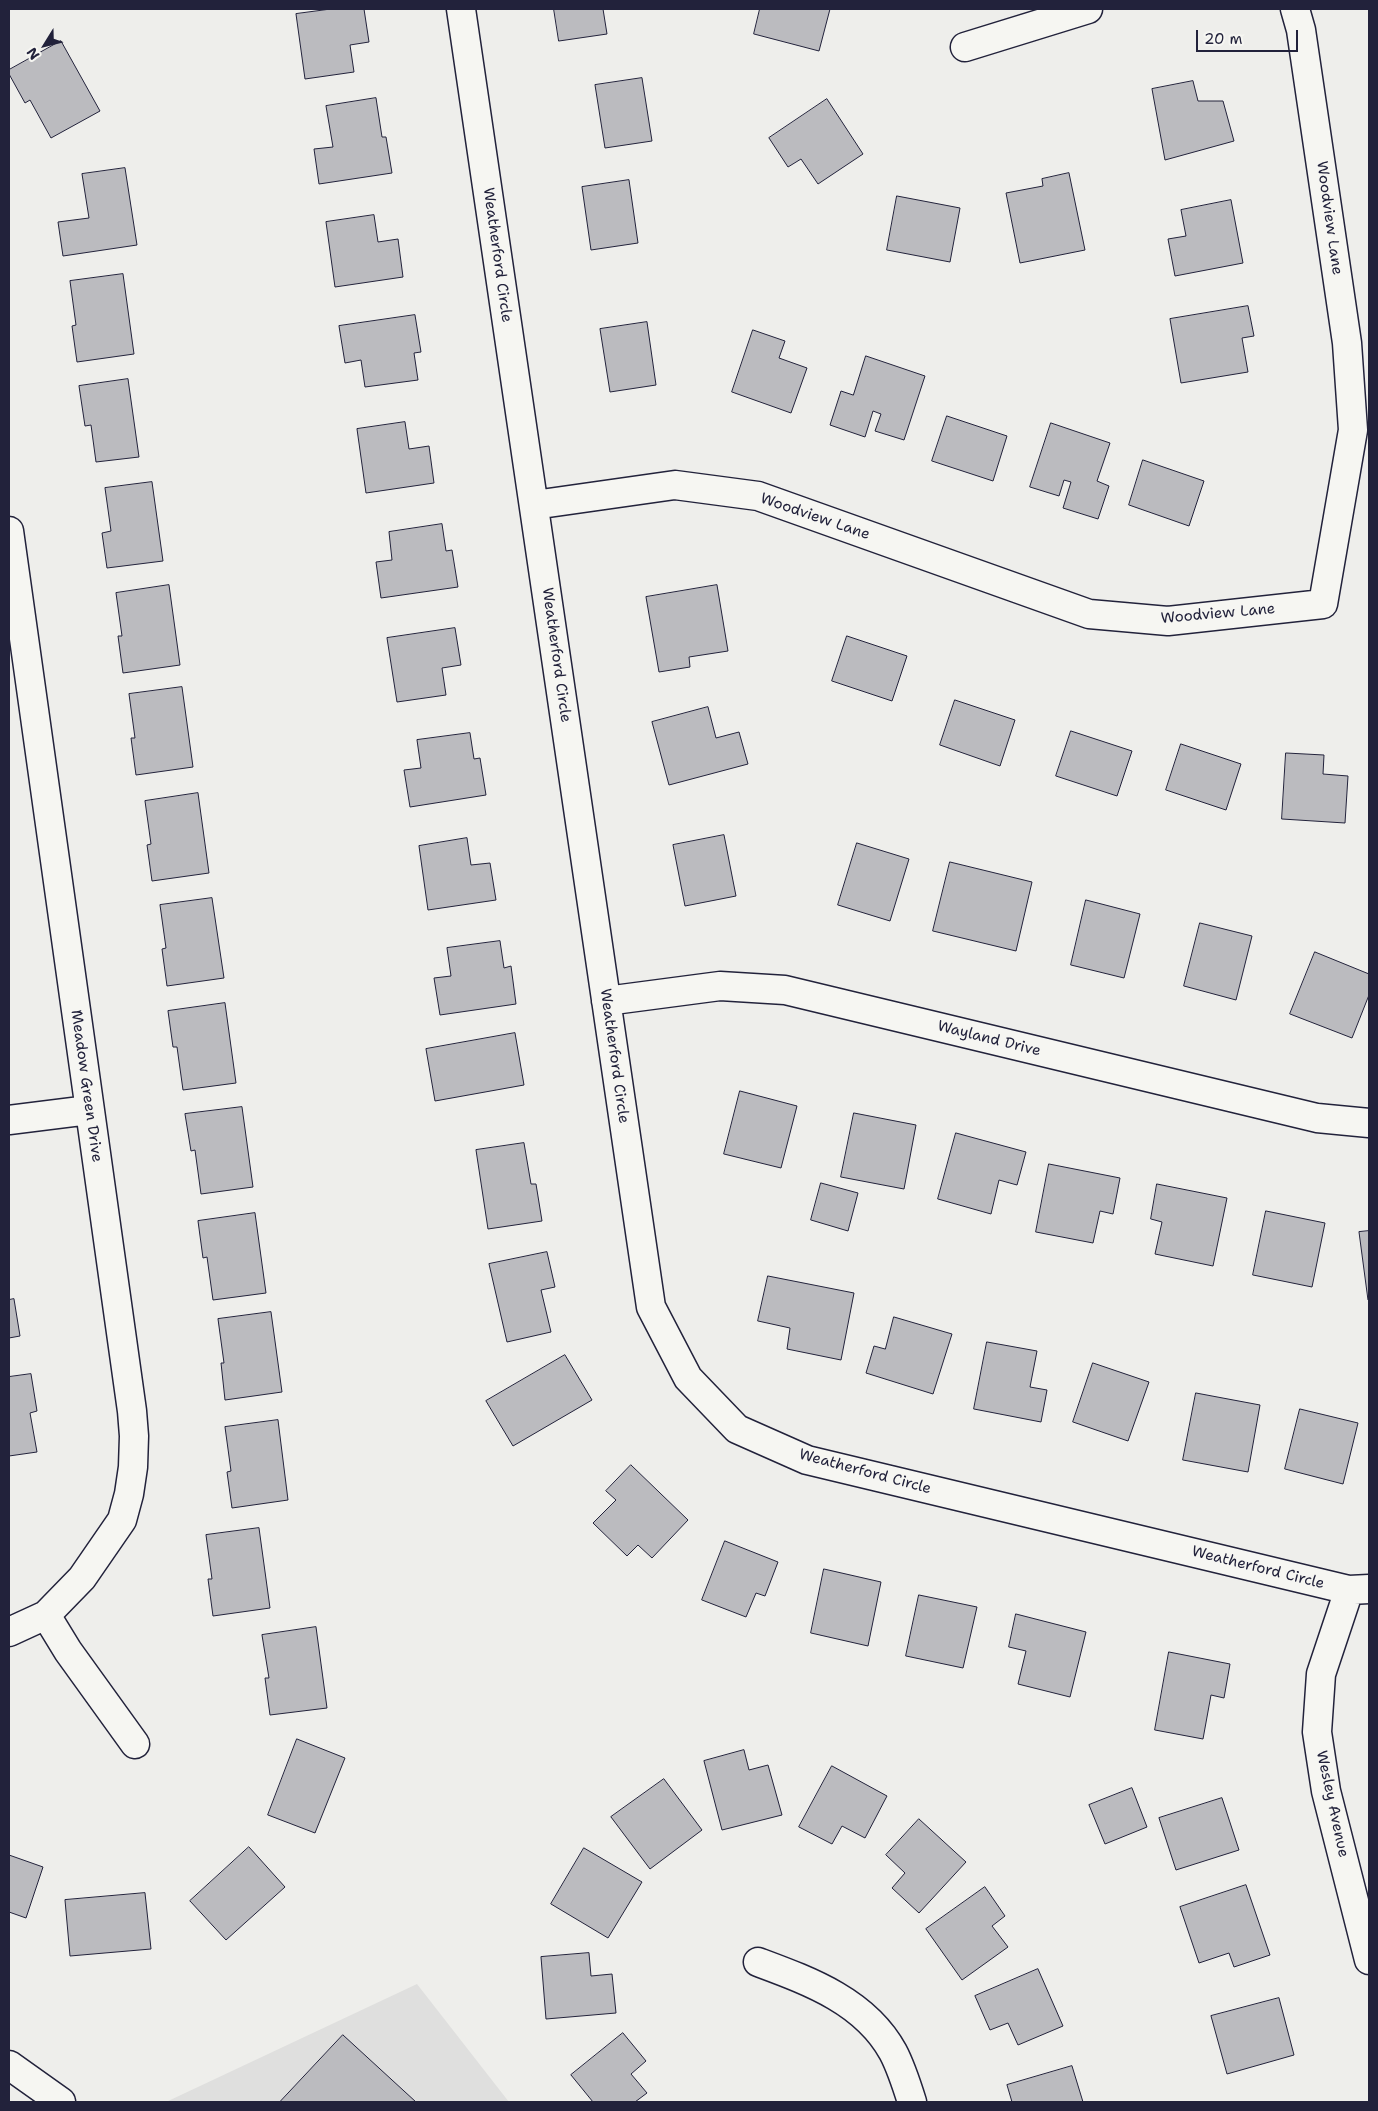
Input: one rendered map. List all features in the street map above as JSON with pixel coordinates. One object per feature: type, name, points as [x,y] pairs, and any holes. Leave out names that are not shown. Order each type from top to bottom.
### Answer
[{"type":"street","name":"Weatherford Circle","points":[[461,9],[650,1306],[688,1378],[736,1429],[807,1460],[1359,1590]]},
{"type":"street","points":[[965,48],[1088,9]]},
{"type":"street","name":"Woodview Lane","points":[[534,505],[675,485],[758,496],[1089,614],[1168,621],[1322,604],[1353,430],[1347,343],[1301,30],[1295,9]]},
{"type":"street","name":"Meadow Green Drive","points":[[9,531],[11,563],[132,1411],[134,1436],[133,1467],[129,1494],[122,1520],[82,1578],[46,1615]]},
{"type":"street","name":"Wayland Drive","points":[[606,1001],[720,986],[785,990],[1317,1118],[1369,1123]]},
{"type":"street","points":[[9,1120],[89,1110]]},
{"type":"street","name":"Wesley Avenue","points":[[1359,1590],[1321,1674],[1318,1732],[1326,1791],[1369,1960]]},
{"type":"street","points":[[9,1632],[46,1615],[68,1651],[134,1744]]},
{"type":"street","points":[[758,1962],[802,1978],[839,1996],[873,2024],[893,2052],[912,2102]]},
{"type":"street","points":[[9,2065],[61,2102]]},
{"type":"shaded area","points":[[417,1984],[509,2102],[166,2102]]},
{"type":"building","points":[[331,9],[364,9],[369,42],[350,45],[354,72],[305,79],[296,14]]},
{"type":"building","points":[[554,9],[603,9],[607,34],[559,41]]},
{"type":"building","points":[[760,9],[830,9],[819,51],[754,34]]},
{"type":"building","points":[[61,41],[100,111],[51,138],[30,100],[25,103],[9,74],[9,70]]},
{"type":"building","points":[[642,78],[652,141],[605,148],[595,85]]},
{"type":"building","points":[[1193,81],[1198,101],[1223,101],[1234,141],[1165,160],[1152,89]]},
{"type":"building","points":[[376,98],[382,137],[386,137],[392,173],[319,184],[314,149],[333,147],[326,106]]},
{"type":"building","points":[[827,99],[863,154],[818,184],[801,159],[788,167],[769,138]]},
{"type":"building","points":[[125,168],[137,245],[63,256],[58,222],[89,218],[82,174]]},
{"type":"building","points":[[1069,173],[1085,250],[1020,263],[1006,193],[1043,186],[1042,179]]},
{"type":"building","points":[[629,180],[638,243],[591,250],[582,187]]},
{"type":"building","points":[[897,196],[960,208],[950,262],[887,250]]},
{"type":"building","points":[[1231,200],[1243,263],[1175,276],[1168,239],[1186,236],[1181,210]]},
{"type":"building","points":[[374,215],[378,242],[398,239],[403,277],[335,287],[326,222]]},
{"type":"building","points":[[123,274],[134,354],[77,362],[72,326],[76,325],[70,281]]},
{"type":"building","points":[[1248,306],[1254,336],[1242,338],[1248,372],[1181,383],[1170,319]]},
{"type":"building","points":[[415,315],[421,352],[414,353],[418,380],[365,387],[361,360],[345,363],[339,326]]},
{"type":"building","points":[[647,322],[656,385],[610,392],[600,329]]},
{"type":"building","points":[[753,330],[785,341],[779,358],[807,368],[791,413],[732,392]]},
{"type":"building","points":[[866,356],[925,376],[904,440],[875,431],[881,414],[873,411],[865,437],[830,425],[841,391],[853,395]]},
{"type":"building","points":[[128,379],[139,457],[96,462],[91,425],[85,426],[79,386]]},
{"type":"building","points":[[947,416],[1007,436],[993,481],[932,461]]},
{"type":"building","points":[[405,422],[409,449],[429,446],[434,483],[366,493],[357,429]]},
{"type":"building","points":[[1051,423],[1110,443],[1097,481],[1109,486],[1098,519],[1063,508],[1071,482],[1064,480],[1059,496],[1030,487]]},
{"type":"building","points":[[1143,460],[1204,481],[1189,526],[1129,505]]},
{"type":"building","points":[[152,482],[163,561],[107,568],[102,533],[111,531],[105,488]]},
{"type":"building","points":[[442,524],[446,551],[452,550],[458,587],[381,598],[376,562],[392,560],[389,532]]},
{"type":"building","points":[[169,585],[180,665],[123,673],[118,636],[122,636],[116,593]]},
{"type":"building","points":[[717,585],[728,651],[689,657],[690,667],[659,672],[646,597]]},
{"type":"building","points":[[455,628],[461,665],[442,668],[446,695],[397,702],[387,638]]},
{"type":"building","points":[[847,636],[907,656],[892,701],[832,681]]},
{"type":"building","points":[[182,687],[193,767],[136,775],[131,738],[135,738],[129,694]]},
{"type":"building","points":[[955,700],[1015,720],[1000,766],[940,745]]},
{"type":"building","points":[[708,707],[716,738],[739,732],[748,764],[669,785],[652,722]]},
{"type":"building","points":[[1071,731],[1132,751],[1117,796],[1056,776]]},
{"type":"building","points":[[470,733],[474,759],[480,758],[486,795],[410,807],[404,770],[421,768],[417,740]]},
{"type":"building","points":[[1181,744],[1241,764],[1226,810],[1166,790]]},
{"type":"building","points":[[1286,753],[1324,755],[1323,774],[1348,776],[1345,823],[1282,819]]},
{"type":"building","points":[[198,793],[209,873],[152,881],[147,845],[151,844],[145,801]]},
{"type":"building","points":[[724,835],[736,896],[685,906],[673,845]]},
{"type":"building","points":[[467,838],[471,865],[490,863],[496,900],[428,910],[419,846]]},
{"type":"building","points":[[857,843],[909,859],[890,921],[838,905]]},
{"type":"building","points":[[950,862],[1032,882],[1016,951],[933,931]]},
{"type":"building","points":[[212,898],[224,978],[167,986],[162,949],[166,948],[160,905]]},
{"type":"building","points":[[1086,900],[1140,914],[1124,978],[1071,965]]},
{"type":"building","points":[[1200,923],[1252,936],[1236,1000],[1184,986]]},
{"type":"building","points":[[500,941],[504,968],[511,966],[516,1004],[440,1015],[434,978],[451,976],[447,948]]},
{"type":"building","points":[[1315,952],[1369,974],[1369,995],[1352,1038],[1290,1014]]},
{"type":"building","points":[[225,1003],[236,1083],[183,1090],[177,1047],[173,1047],[168,1011]]},
{"type":"building","points":[[515,1033],[524,1085],[435,1101],[426,1049]]},
{"type":"building","points":[[740,1091],[797,1106],[781,1168],[724,1154]]},
{"type":"building","points":[[242,1107],[253,1187],[201,1194],[195,1150],[191,1151],[185,1114]]},
{"type":"building","points":[[854,1113],[916,1125],[904,1189],[841,1177]]},
{"type":"building","points":[[956,1133],[1026,1152],[1017,1185],[999,1180],[991,1214],[938,1199]]},
{"type":"building","points":[[524,1143],[531,1184],[536,1184],[542,1221],[488,1229],[476,1150]]},
{"type":"building","points":[[1049,1164],[1120,1178],[1113,1214],[1100,1211],[1093,1243],[1036,1232]]},
{"type":"building","points":[[821,1183],[858,1193],[848,1231],[811,1220]]},
{"type":"building","points":[[1157,1184],[1227,1198],[1213,1266],[1155,1254],[1162,1222],[1151,1219]]},
{"type":"building","points":[[1266,1211],[1325,1223],[1312,1287],[1253,1275]]},
{"type":"building","points":[[255,1213],[266,1293],[213,1300],[207,1257],[203,1258],[198,1221]]},
{"type":"building","points":[[1369,1231],[1369,1300],[1368,1300],[1359,1232]]},
{"type":"building","points":[[547,1252],[555,1287],[541,1290],[551,1332],[507,1342],[489,1264]]},
{"type":"building","points":[[768,1276],[854,1293],[841,1360],[787,1349],[790,1328],[758,1321]]},
{"type":"building","points":[[14,1299],[20,1336],[9,1338],[9,1300]]},
{"type":"building","points":[[271,1312],[282,1392],[225,1400],[221,1363],[224,1363],[218,1319]]},
{"type":"building","points":[[894,1317],[952,1334],[933,1394],[866,1373],[874,1346],[885,1349]]},
{"type":"building","points":[[987,1342],[1037,1351],[1030,1387],[1047,1390],[1041,1422],[974,1409]]},
{"type":"building","points":[[565,1355],[592,1400],[513,1446],[486,1401]]},
{"type":"building","points":[[1093,1363],[1149,1382],[1128,1441],[1073,1422]]},
{"type":"building","points":[[31,1374],[37,1411],[30,1413],[37,1452],[9,1456],[9,1377]]},
{"type":"building","points":[[1196,1393],[1260,1405],[1248,1472],[1183,1460]]},
{"type":"building","points":[[1300,1409],[1358,1423],[1343,1484],[1285,1469]]},
{"type":"building","points":[[278,1420],[288,1500],[232,1508],[227,1472],[231,1471],[225,1427]]},
{"type":"building","points":[[631,1465],[688,1520],[652,1558],[638,1545],[627,1556],[593,1523],[616,1500],[606,1491]]},
{"type":"building","points":[[259,1528],[270,1608],[213,1616],[208,1579],[212,1579],[206,1535]]},
{"type":"building","points":[[725,1541],[778,1562],[765,1596],[756,1593],[746,1617],[702,1600]]},
{"type":"building","points":[[824,1569],[881,1582],[868,1646],[811,1633]]},
{"type":"building","points":[[919,1595],[977,1607],[963,1668],[906,1656]]},
{"type":"building","points":[[1016,1614],[1086,1632],[1070,1697],[1018,1684],[1026,1651],[1009,1647]]},
{"type":"building","points":[[316,1627],[327,1708],[270,1715],[265,1678],[269,1678],[262,1635]]},
{"type":"building","points":[[1169,1652],[1230,1664],[1224,1698],[1211,1695],[1203,1739],[1155,1730]]},
{"type":"building","points":[[297,1739],[345,1758],[315,1833],[268,1815]]},
{"type":"building","points":[[744,1750],[749,1770],[768,1765],[782,1815],[722,1830],[704,1761]]},
{"type":"building","points":[[832,1766],[887,1796],[865,1838],[842,1826],[832,1844],[799,1827]]},
{"type":"building","points":[[664,1779],[702,1830],[650,1869],[611,1817]]},
{"type":"building","points":[[1132,1788],[1147,1827],[1105,1844],[1089,1805]]},
{"type":"building","points":[[1222,1798],[1239,1850],[1176,1870],[1159,1818]]},
{"type":"building","points":[[919,1819],[966,1862],[919,1913],[892,1888],[905,1873],[886,1855]]},
{"type":"building","points":[[249,1847],[285,1887],[226,1940],[190,1901]]},
{"type":"building","points":[[584,1848],[642,1882],[608,1938],[551,1904]]},
{"type":"building","points":[[9,1855],[43,1867],[26,1918],[9,1912]]},
{"type":"building","points":[[1246,1885],[1270,1955],[1234,1967],[1229,1953],[1199,1963],[1180,1907]]},
{"type":"building","points":[[985,1887],[1005,1916],[992,1926],[1008,1947],[962,1980],[926,1929]]},
{"type":"building","points":[[145,1893],[151,1949],[70,1956],[65,1900]]},
{"type":"building","points":[[589,1953],[591,1976],[612,1974],[616,2013],[546,2019],[541,1957]]},
{"type":"building","points":[[1038,1969],[1063,2026],[1018,2045],[1008,2023],[990,2030],[975,1996]]},
{"type":"building","points":[[1279,1998],[1294,2055],[1227,2074],[1211,2016]]},
{"type":"building","points":[[623,2033],[646,2061],[631,2074],[647,2093],[635,2102],[593,2102],[571,2075]]},
{"type":"building","points":[[343,2035],[416,2102],[280,2102]]},
{"type":"building","points":[[1072,2066],[1083,2102],[1012,2102],[1007,2085]]}]
